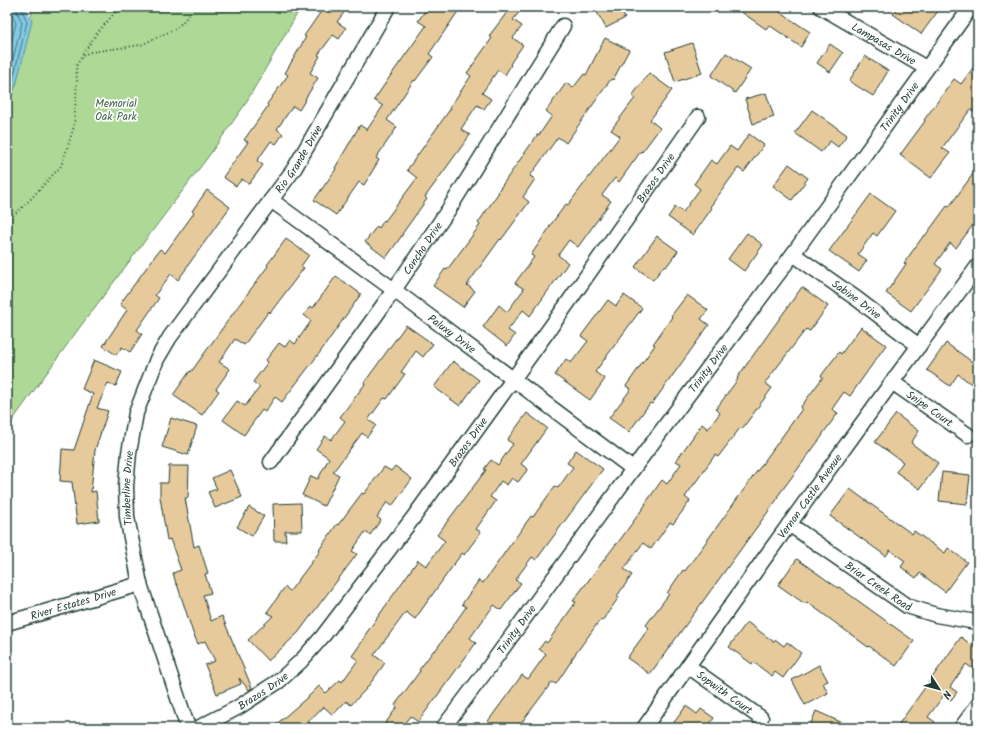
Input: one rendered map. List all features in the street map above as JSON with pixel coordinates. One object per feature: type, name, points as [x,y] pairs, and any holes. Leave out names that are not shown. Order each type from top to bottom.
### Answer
[{"type":"street","name":"Rio Grande Drive","points":[[195,303],[294,169],[388,7]]},
{"type":"street","name":"Lampasas Drive","points":[[821,7],[926,68]]},
{"type":"street","name":"Trinity Drive","points":[[443,728],[793,254],[971,7]]},
{"type":"street","name":"Concho Drive","points":[[271,462],[394,290],[448,210],[563,26]]},
{"type":"street","name":"Brazos Drive","points":[[198,728],[237,708],[278,681],[301,661],[323,636],[413,518],[567,304],[698,117]]},
{"type":"street","name":"Paluxy Drive","points":[[270,200],[394,290],[633,469]]},
{"type":"street","name":"Sabine Drive","points":[[793,254],[857,299],[919,346]]},
{"type":"street","name":"Vernon Castle Avenue","points":[[644,728],[789,524],[978,266]]},
{"type":"street","name":"Timberline Drive","points":[[188,728],[140,584],[127,517],[126,486],[129,453],[136,414],[157,359],[170,337],[195,303]]},
{"type":"street","name":"Snipe Court","points":[[892,382],[968,435]]},
{"type":"street","name":"Briar Creek Road","points":[[789,524],[907,606],[936,615],[976,622],[978,624]]},
{"type":"street","name":"River Estates Drive","points":[[7,623],[140,584]]},
{"type":"street","name":"Sopwith Court","points":[[688,666],[761,718]]},
{"type":"street","points":[[961,728],[978,705]]},
{"type":"path","points":[[7,221],[27,203],[61,166],[74,126],[77,81],[76,66],[97,32],[120,7]]},
{"type":"path","points":[[83,55],[90,52],[141,45],[177,28],[196,7]]},
{"type":"green space","name":"Memorial Oak Park","points":[[33,7],[301,7],[244,106],[208,157],[77,331],[12,421],[7,416],[7,105],[16,85]]},
{"type":"water","points":[[7,7],[25,7],[32,21],[16,85],[7,105]]},
{"type":"building","points":[[324,7],[348,7],[337,22],[346,28],[339,39],[333,35],[318,55],[320,56],[310,73],[318,78],[299,110],[293,106],[277,129],[283,134],[276,144],[271,141],[257,161],[263,165],[249,184],[242,179],[236,186],[223,177],[248,142],[244,140],[288,75],[285,73],[306,37],[304,36]]},
{"type":"building","points":[[428,7],[461,7],[429,54],[433,57],[415,81],[414,80],[387,120],[397,127],[376,158],[379,160],[364,185],[359,182],[336,215],[314,200],[336,169],[335,168],[360,125],[367,130],[383,106],[374,100],[426,26],[418,21]]},
{"type":"building","points":[[511,7],[523,7],[513,20],[522,26],[513,38],[523,45],[510,64],[511,65],[505,75],[498,70],[482,93],[491,99],[484,109],[477,105],[461,129],[470,135],[425,197],[427,199],[386,258],[365,242],[377,226],[379,228],[384,220],[385,221],[417,178],[407,170],[451,108],[450,107],[471,76],[467,73],[492,38],[489,36]]},
{"type":"building","points":[[594,7],[619,7],[625,18],[606,28]]},
{"type":"building","points":[[734,7],[772,7],[810,32],[801,47],[769,25],[766,29]]},
{"type":"building","points":[[898,7],[941,7],[921,34],[893,14]]},
{"type":"building","points":[[605,38],[629,50],[613,80],[611,79],[566,143],[558,137],[530,176],[535,179],[523,197],[529,202],[467,285],[475,291],[463,307],[433,286],[445,269],[447,270],[480,225],[478,223],[499,192],[498,191],[552,116],[546,111],[566,83],[573,88],[584,74],[586,75]]},
{"type":"building","points":[[692,43],[702,73],[675,82],[665,52]]},
{"type":"building","points":[[830,44],[843,53],[830,72],[817,63]]},
{"type":"building","points":[[726,53],[751,69],[735,93],[711,76]]},
{"type":"building","points":[[865,56],[888,71],[873,96],[849,81]]},
{"type":"building","points":[[978,61],[978,106],[973,112],[970,110],[942,148],[950,153],[931,178],[900,155],[954,79],[961,84]]},
{"type":"building","points":[[649,73],[672,90],[650,120],[660,128],[642,152],[641,151],[619,182],[615,178],[602,195],[611,201],[578,247],[569,240],[558,255],[568,263],[530,316],[523,310],[508,330],[515,335],[507,346],[483,327],[499,305],[507,312],[524,289],[515,283],[534,257],[531,255],[566,204],[568,205],[620,136],[611,130],[635,98],[632,96]]},
{"type":"building","points":[[766,93],[774,117],[753,124],[745,99]]},
{"type":"building","points":[[812,110],[847,135],[838,147],[830,141],[821,152],[795,133]]},
{"type":"building","points":[[749,134],[764,145],[744,172],[738,168],[710,207],[712,208],[693,235],[668,217],[675,207],[683,212],[700,189],[694,184],[711,160],[717,164],[730,146],[737,151]]},
{"type":"building","points":[[789,164],[808,178],[792,200],[773,186]]},
{"type":"building","points":[[978,167],[978,218],[956,248],[950,243],[935,264],[942,269],[911,311],[886,293],[906,264],[904,263],[924,235],[925,236],[947,206],[949,207]]},
{"type":"building","points":[[207,190],[230,207],[178,280],[171,274],[155,295],[159,298],[137,330],[142,334],[130,352],[122,347],[116,355],[103,346],[127,310],[120,304],[160,249],[165,253],[194,213],[192,211]]},
{"type":"building","points":[[871,194],[895,211],[877,236],[873,233],[858,254],[867,260],[859,272],[829,251]]},
{"type":"building","points":[[747,233],[763,245],[744,271],[728,259]]},
{"type":"building","points":[[657,236],[678,251],[666,267],[664,266],[653,280],[635,267]]},
{"type":"building","points":[[286,239],[309,255],[301,266],[304,268],[244,345],[235,339],[219,362],[230,369],[216,389],[219,391],[202,415],[173,395],[268,266],[267,265]]},
{"type":"building","points":[[336,276],[361,294],[321,351],[282,402],[275,397],[265,412],[262,410],[244,435],[223,420],[237,401],[245,406],[260,387],[253,382],[268,362],[266,360],[279,343],[285,347],[290,340],[295,344],[311,321],[304,315],[311,306],[313,308]]},
{"type":"building","points":[[802,287],[828,306],[810,331],[806,329],[765,383],[772,388],[742,429],[740,428],[718,457],[715,455],[685,497],[690,501],[673,524],[670,522],[651,549],[643,543],[624,569],[632,575],[617,596],[619,597],[571,660],[556,684],[552,682],[522,722],[530,728],[483,728],[522,675],[528,679],[546,654],[539,649],[545,641],[547,643],[576,602],[573,601],[617,544],[662,480],[667,484],[681,464],[676,461],[702,424],[708,429],[720,413],[716,409]]},
{"type":"building","points":[[624,295],[642,308],[595,372],[605,379],[590,400],[555,375],[566,359],[571,363],[588,341],[581,336],[608,300],[616,306]]},
{"type":"building","points":[[687,295],[708,310],[701,319],[709,325],[652,404],[650,403],[629,432],[609,418],[631,389],[626,386],[655,345],[653,344],[672,317],[671,316]]},
{"type":"building","points":[[406,325],[433,344],[423,357],[416,351],[401,372],[405,374],[387,399],[384,398],[368,420],[376,425],[367,437],[362,433],[333,472],[339,475],[324,506],[302,495],[311,476],[318,479],[329,458],[316,449],[325,436],[331,440],[345,421],[340,417]]},
{"type":"building","points":[[861,327],[886,345],[850,396],[844,392],[832,409],[838,413],[823,435],[650,674],[627,658],[649,628],[646,625],[669,594],[667,593],[683,570],[685,571],[802,409],[800,408],[823,377],[821,376],[839,352],[841,354]]},
{"type":"building","points":[[946,343],[978,366],[978,389],[958,374],[950,386],[927,370]]},
{"type":"building","points":[[94,360],[122,372],[116,386],[108,383],[97,408],[108,411],[95,450],[91,492],[96,491],[99,521],[77,524],[72,482],[60,481],[62,449],[74,450],[93,394],[82,389]]},
{"type":"building","points":[[453,361],[479,380],[460,406],[434,387]]},
{"type":"building","points":[[527,413],[547,428],[521,464],[528,469],[518,482],[512,478],[507,485],[501,481],[490,497],[496,501],[476,529],[481,532],[464,555],[462,553],[415,619],[406,612],[374,655],[385,663],[367,688],[351,705],[346,701],[333,715],[324,707],[308,721],[315,728],[272,728],[319,686],[326,693],[340,680],[342,682],[358,660],[352,656],[366,636],[365,635],[418,560],[426,566],[445,541],[437,535],[486,470],[484,469],[491,460],[498,465],[513,444],[507,440]]},
{"type":"building","points":[[896,414],[919,431],[911,443],[938,463],[920,489],[896,472],[903,462],[875,442]]},
{"type":"building","points":[[171,418],[197,426],[188,455],[162,447]]},
{"type":"building","points":[[576,450],[603,469],[536,560],[532,557],[515,580],[521,583],[501,610],[494,605],[470,638],[476,643],[418,722],[410,716],[401,728],[382,728],[397,707],[395,705],[420,671],[419,670],[434,650],[435,651],[466,607],[462,604],[479,580],[483,583],[531,516],[533,517],[555,486],[558,488],[573,467],[567,463]]},
{"type":"building","points":[[169,466],[189,466],[188,498],[185,498],[194,547],[199,545],[208,573],[205,574],[211,593],[203,595],[211,621],[222,616],[252,688],[249,690],[239,678],[241,684],[217,694],[205,665],[215,661],[205,641],[198,644],[193,633],[173,573],[181,570],[170,539],[167,540],[160,497],[160,483],[168,483]]},
{"type":"building","points":[[395,466],[412,479],[392,506],[387,502],[377,517],[381,520],[370,535],[365,532],[352,551],[357,554],[298,633],[268,661],[248,640],[273,616],[267,612],[285,587],[290,591],[320,551],[319,550],[337,524],[338,525],[362,493],[364,494],[384,467],[391,471]]},
{"type":"building","points":[[230,470],[242,497],[215,508],[208,492],[217,489],[212,478]]},
{"type":"building","points":[[942,472],[970,475],[967,504],[939,501]]},
{"type":"building","points":[[850,489],[912,534],[914,531],[945,553],[948,548],[967,562],[945,592],[920,573],[916,578],[901,567],[905,561],[890,550],[886,556],[830,516]]},
{"type":"building","points":[[301,503],[302,531],[285,531],[286,541],[274,541],[273,504]]},
{"type":"building","points":[[249,507],[264,516],[252,536],[237,527]]},
{"type":"building","points":[[797,559],[914,641],[896,666],[807,602],[805,604],[778,585]]},
{"type":"building","points":[[747,622],[774,642],[776,640],[784,646],[787,642],[801,653],[783,678],[775,672],[772,676],[753,662],[752,664],[729,647]]},
{"type":"building","points":[[961,637],[978,650],[978,662],[973,669],[966,664],[950,687],[957,692],[951,700],[944,695],[928,717],[935,722],[931,728],[896,728]]},
{"type":"building","points":[[819,665],[828,681],[823,683],[828,693],[805,705],[792,680]]},
{"type":"building","points":[[686,706],[697,714],[701,709],[714,718],[707,728],[670,728]]},
{"type":"building","points":[[816,711],[854,728],[809,728]]}]
